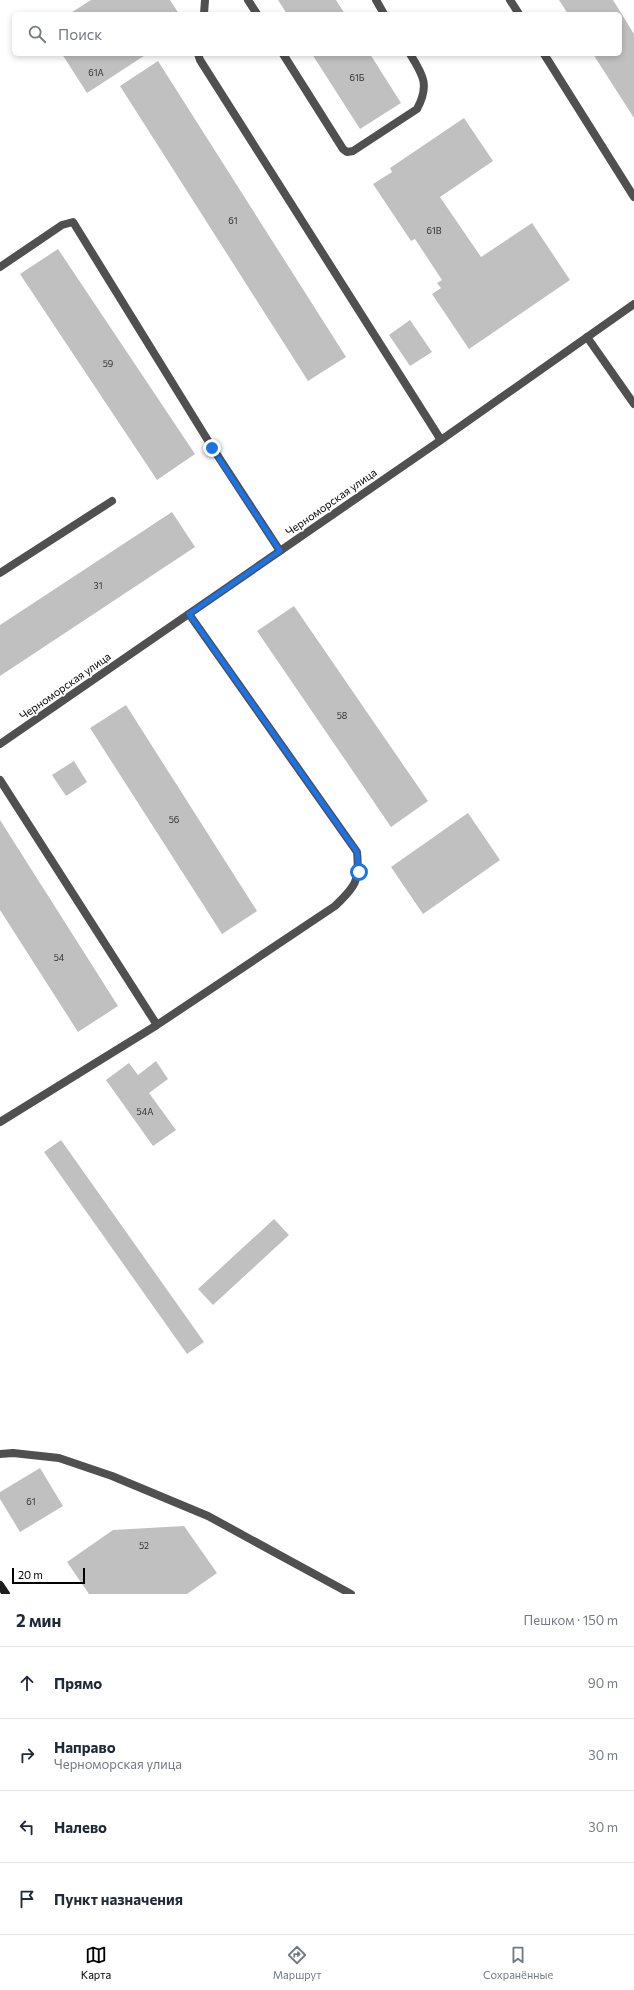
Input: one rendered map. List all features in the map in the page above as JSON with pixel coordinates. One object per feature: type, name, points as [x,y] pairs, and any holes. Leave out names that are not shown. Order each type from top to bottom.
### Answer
[{"type":"street","points":[[204,12],[205,0]]},
{"type":"street","points":[[248,0],[256,12]]},
{"type":"street","points":[[376,0],[383,12]]},
{"type":"street","points":[[510,0],[518,12]]},
{"type":"street","points":[[199,56],[441,440]]},
{"type":"street","points":[[284,56],[343,149],[347,152],[353,151],[417,109],[420,103],[424,78],[411,56]]},
{"type":"street","points":[[545,56],[634,197]]},
{"type":"street","points":[[0,267],[62,225],[73,222],[212,448],[280,551]]},
{"type":"street","name":"Черноморская улица","points":[[0,744],[441,440],[634,304]]},
{"type":"street","points":[[586,337],[634,404]]},
{"type":"street","points":[[0,573],[112,501]]},
{"type":"street","points":[[0,1122],[157,1025],[335,906],[351,891],[359,872],[357,852],[189,614]]},
{"type":"street","points":[[0,780],[157,1025]]},
{"type":"street","points":[[0,1454],[59,1458],[112,1476],[208,1516],[351,1594]]},
{"type":"street","points":[[0,1585],[6,1594]]},
{"type":"building","points":[[91,0],[170,0],[178,12],[72,12]]},
{"type":"building","points":[[278,0],[336,0],[344,12],[286,12]]},
{"type":"building","points":[[559,0],[613,0],[620,12],[567,12]]},
{"type":"building","points":[[622,15],[634,34],[634,118],[594,56],[622,56]]},
{"type":"building","points":[[63,56],[144,56],[87,93]]},
{"type":"building","points":[[313,56],[371,56],[401,103],[360,129]]},
{"type":"building","points":[[158,61],[346,357],[308,381],[120,86]]},
{"type":"building","points":[[464,118],[493,161],[440,197],[481,257],[532,223],[570,280],[469,349],[432,294],[441,288],[437,283],[442,280],[415,239],[411,241],[373,184],[392,172],[390,168]]},
{"type":"building","points":[[58,249],[195,454],[157,480],[20,274]]},
{"type":"building","points":[[410,320],[432,352],[410,366],[389,335]]},
{"type":"building","points":[[172,512],[195,547],[0,676],[0,625]]},
{"type":"building","points":[[294,606],[428,801],[391,827],[257,631]]},
{"type":"building","points":[[126,705],[257,911],[222,934],[90,728]]},
{"type":"building","points":[[74,761],[87,782],[66,796],[52,775]]},
{"type":"building","points":[[468,813],[500,860],[423,914],[391,867]]},
{"type":"building","points":[[0,820],[118,1006],[78,1032],[0,910]]},
{"type":"building","points":[[156,1061],[168,1079],[149,1093],[176,1130],[153,1146],[106,1080],[129,1063],[138,1075]]},
{"type":"building","points":[[61,1140],[204,1342],[187,1354],[44,1152]]},
{"type":"building","points":[[274,1219],[289,1235],[213,1305],[198,1289]]},
{"type":"building","points":[[40,1468],[63,1506],[20,1532],[0,1499],[0,1492]]},
{"type":"building","points":[[184,1526],[217,1573],[187,1594],[89,1594],[67,1562],[113,1530]]},
{"type":"route","points":[[212,448],[280,551],[189,614],[357,852],[359,872]]}]
